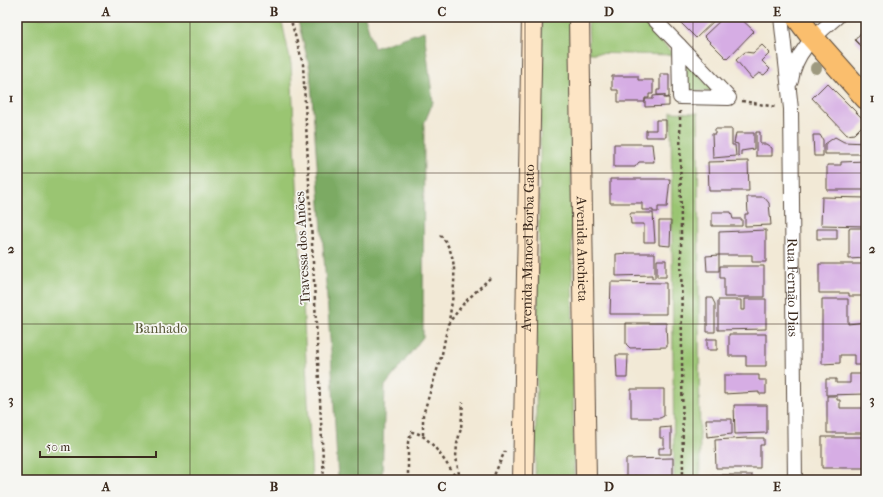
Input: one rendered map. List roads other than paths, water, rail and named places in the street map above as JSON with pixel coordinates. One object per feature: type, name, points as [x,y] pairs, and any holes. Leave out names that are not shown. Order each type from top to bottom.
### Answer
[{"type":"main road","name":"Avenida Manoel Borba Gato","points":[[523,480],[532,17]]},
{"type":"main road","name":"Avenida Anchieta","points":[[579,17],[586,480]]},
{"type":"main road","points":[[797,17],[812,37],[866,98]]},
{"type":"street","points":[[652,17],[679,44],[729,98],[680,97],[679,44]]},
{"type":"street","name":"Rua Fernão Dias","points":[[781,17],[790,94],[795,480]]},
{"type":"street","name":"Rua Fernão Dias","points":[[790,94],[793,70],[802,51],[812,37],[837,17]]},
{"type":"park label","name":"Banhado","points":[[161,328]]}]
